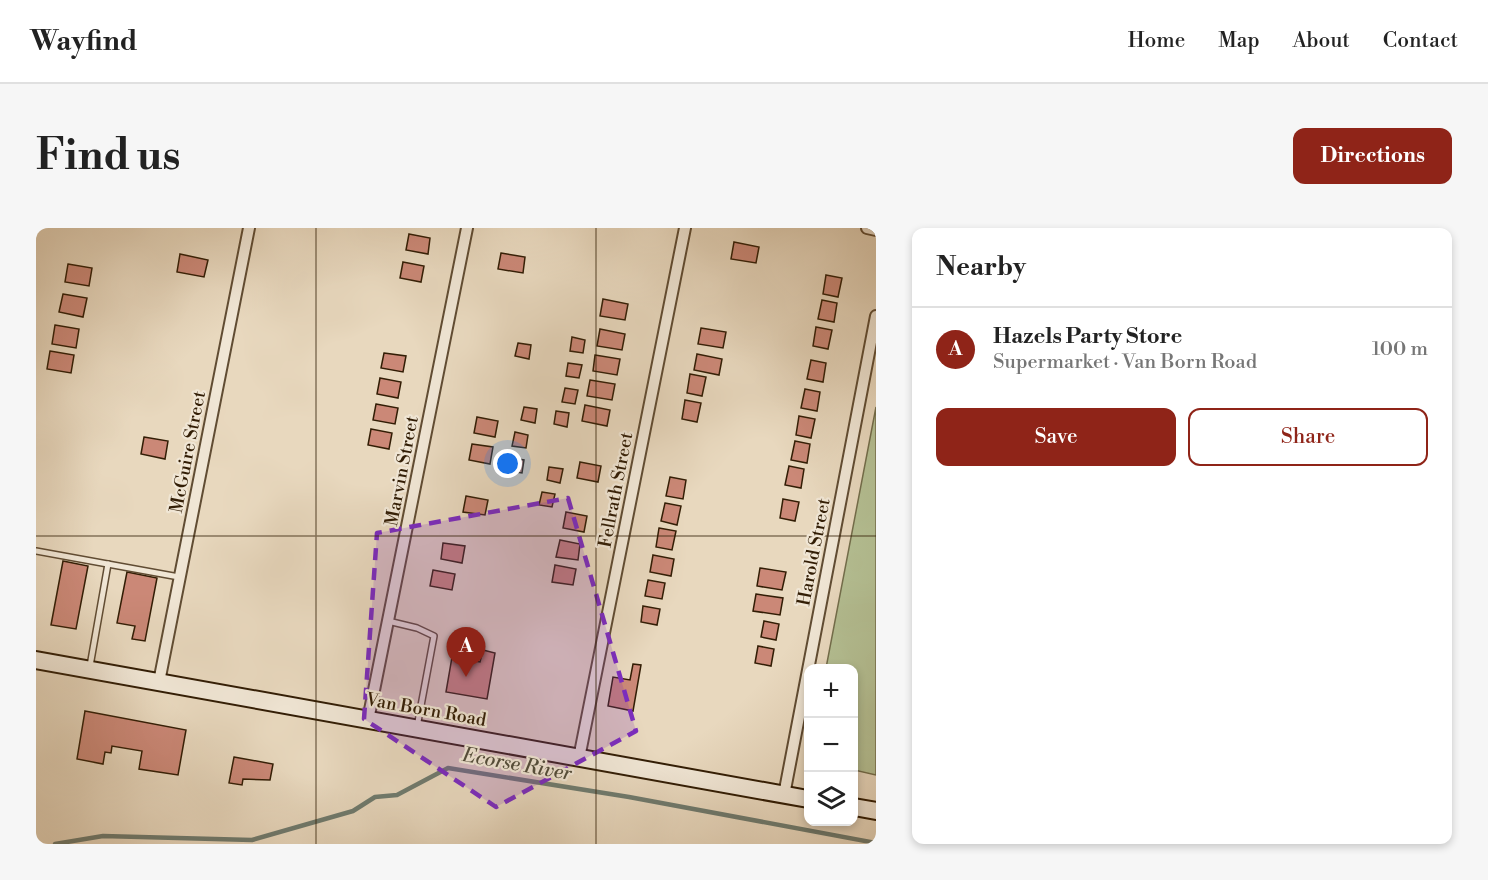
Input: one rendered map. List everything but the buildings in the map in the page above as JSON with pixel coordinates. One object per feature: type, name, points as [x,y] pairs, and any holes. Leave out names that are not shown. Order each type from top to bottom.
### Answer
[{"type":"main road","name":"Van Born Road","points":[[36,660],[804,798]]},
{"type":"main road","points":[[858,808],[876,811]]},
{"type":"street","name":"McGuire Street","points":[[159,682],[249,228]]},
{"type":"street","name":"Marvin Street","points":[[368,720],[467,228]]},
{"type":"street","name":"Fellrath Street","points":[[579,758],[685,228]]},
{"type":"street","points":[[867,228],[876,230]]},
{"type":"street","name":"Harold Street","points":[[784,795],[873,349],[876,316]]},
{"type":"lane","points":[[36,551],[180,578]]},
{"type":"lane","points":[[90,670],[108,564]]},
{"type":"lane","points":[[388,621],[417,628],[434,636],[417,728]]},
{"type":"highlighted area","points":[[568,498],[636,731],[496,807],[364,719],[377,533]]},
{"type":"green space","points":[[876,407],[876,775],[858,771],[858,664],[827,664]]},
{"type":"waterway","name":"Ecorse River","points":[[55,844],[103,836],[252,840],[353,811],[375,797],[397,795],[448,768],[629,797],[876,843]]},
{"type":"place","name":"Hazels Party Store","points":[[466,677]]}]
